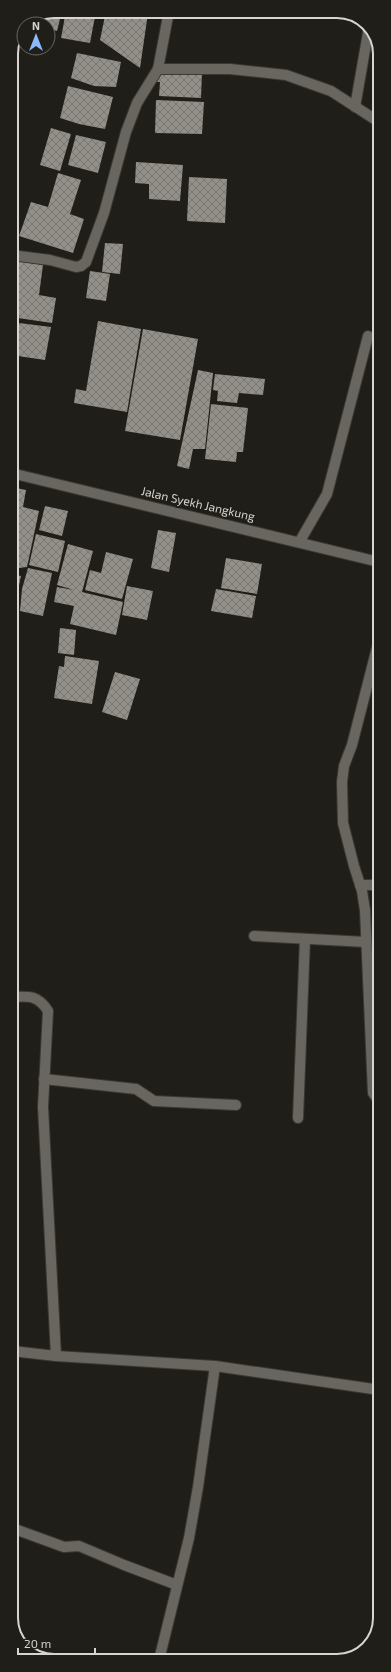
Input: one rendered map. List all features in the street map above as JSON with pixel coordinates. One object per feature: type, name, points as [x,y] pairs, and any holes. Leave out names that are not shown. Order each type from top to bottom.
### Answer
[{"type":"street","points":[[18,256],[50,260],[76,267],[81,266],[86,262],[104,213],[126,132],[137,103],[158,69],[168,18]]},
{"type":"street","points":[[355,106],[368,35]]},
{"type":"street","points":[[158,69],[230,69],[286,75],[331,91],[373,118]]},
{"type":"street","points":[[300,542],[327,494],[368,336]]},
{"type":"street","name":"Jalan Syekh Jangkung","points":[[18,475],[373,560]]},
{"type":"street","points":[[373,663],[352,745],[344,766],[342,782],[343,823],[360,885],[365,910],[373,1093]]},
{"type":"street","points":[[360,885],[373,885]]},
{"type":"street","points":[[254,936],[366,942]]},
{"type":"street","points":[[298,1118],[305,938]]},
{"type":"street","points":[[18,997],[36,998],[48,1011],[43,1106],[56,1356]]},
{"type":"street","points":[[44,1079],[136,1090],[154,1101],[236,1105]]},
{"type":"street","points":[[18,1352],[56,1356],[215,1366],[373,1389]]},
{"type":"street","points":[[160,1654],[189,1538],[198,1487],[215,1366]]},
{"type":"street","points":[[18,1530],[64,1547],[79,1546],[177,1585]]},
{"type":"building","points":[[56,18],[60,18],[57,31]]},
{"type":"building","points":[[65,18],[95,18],[90,43],[61,38]]},
{"type":"building","points":[[105,18],[147,18],[140,68],[100,40]]},
{"type":"building","points":[[77,53],[121,62],[116,87],[94,86],[71,78]]},
{"type":"building","points":[[157,71],[202,72],[201,98],[159,96],[160,82],[157,82]]},
{"type":"building","points":[[68,86],[113,97],[105,129],[79,124],[60,118]]},
{"type":"building","points":[[156,100],[204,102],[202,134],[155,133]]},
{"type":"building","points":[[51,128],[71,134],[60,171],[40,165]]},
{"type":"building","points":[[76,135],[106,142],[98,173],[68,165]]},
{"type":"building","points":[[136,162],[183,165],[180,201],[149,199],[149,184],[135,183]]},
{"type":"building","points":[[58,173],[81,180],[70,214],[84,219],[73,253],[19,236],[31,202],[48,207]]},
{"type":"building","points":[[189,177],[227,179],[225,223],[187,221]]},
{"type":"building","points":[[105,243],[123,244],[120,274],[102,272]]},
{"type":"building","points":[[18,261],[43,265],[39,295],[56,298],[52,323],[18,318]]},
{"type":"building","points":[[90,271],[110,274],[106,301],[86,298]]},
{"type":"building","points":[[98,321],[141,329],[127,412],[74,403],[76,389],[86,391]]},
{"type":"building","points":[[18,323],[51,327],[45,360],[18,356]]},
{"type":"building","points":[[143,329],[198,339],[180,440],[125,431]]},
{"type":"building","points":[[198,370],[213,373],[205,449],[193,449],[189,469],[177,466]]},
{"type":"building","points":[[215,374],[265,379],[263,395],[239,393],[237,403],[217,401],[218,391],[213,390]]},
{"type":"building","points":[[211,404],[248,408],[243,452],[237,452],[236,462],[205,459]]},
{"type":"building","points":[[18,488],[26,490],[23,507],[39,511],[27,567],[18,568]]},
{"type":"building","points":[[45,506],[68,511],[62,536],[39,530]]},
{"type":"building","points":[[158,530],[176,533],[169,572],[151,568]]},
{"type":"building","points":[[36,534],[65,541],[58,572],[29,565]]},
{"type":"building","points":[[68,544],[93,551],[82,592],[123,602],[116,635],[70,624],[74,606],[54,602],[57,587],[74,590],[57,585]]},
{"type":"building","points":[[106,552],[133,559],[122,599],[85,590],[90,570],[101,573]]},
{"type":"building","points":[[226,558],[262,564],[257,594],[221,588]]},
{"type":"building","points":[[28,568],[52,573],[43,616],[20,611],[22,589]]},
{"type":"building","points":[[18,575],[21,576],[18,590]]},
{"type":"building","points":[[127,586],[153,591],[147,620],[122,615]]},
{"type":"building","points":[[216,589],[256,596],[252,618],[211,611]]},
{"type":"building","points":[[60,628],[76,630],[74,655],[58,653]]},
{"type":"building","points":[[65,656],[99,661],[92,704],[54,698],[59,666],[64,667]]},
{"type":"building","points":[[115,672],[140,679],[127,720],[102,712]]}]
